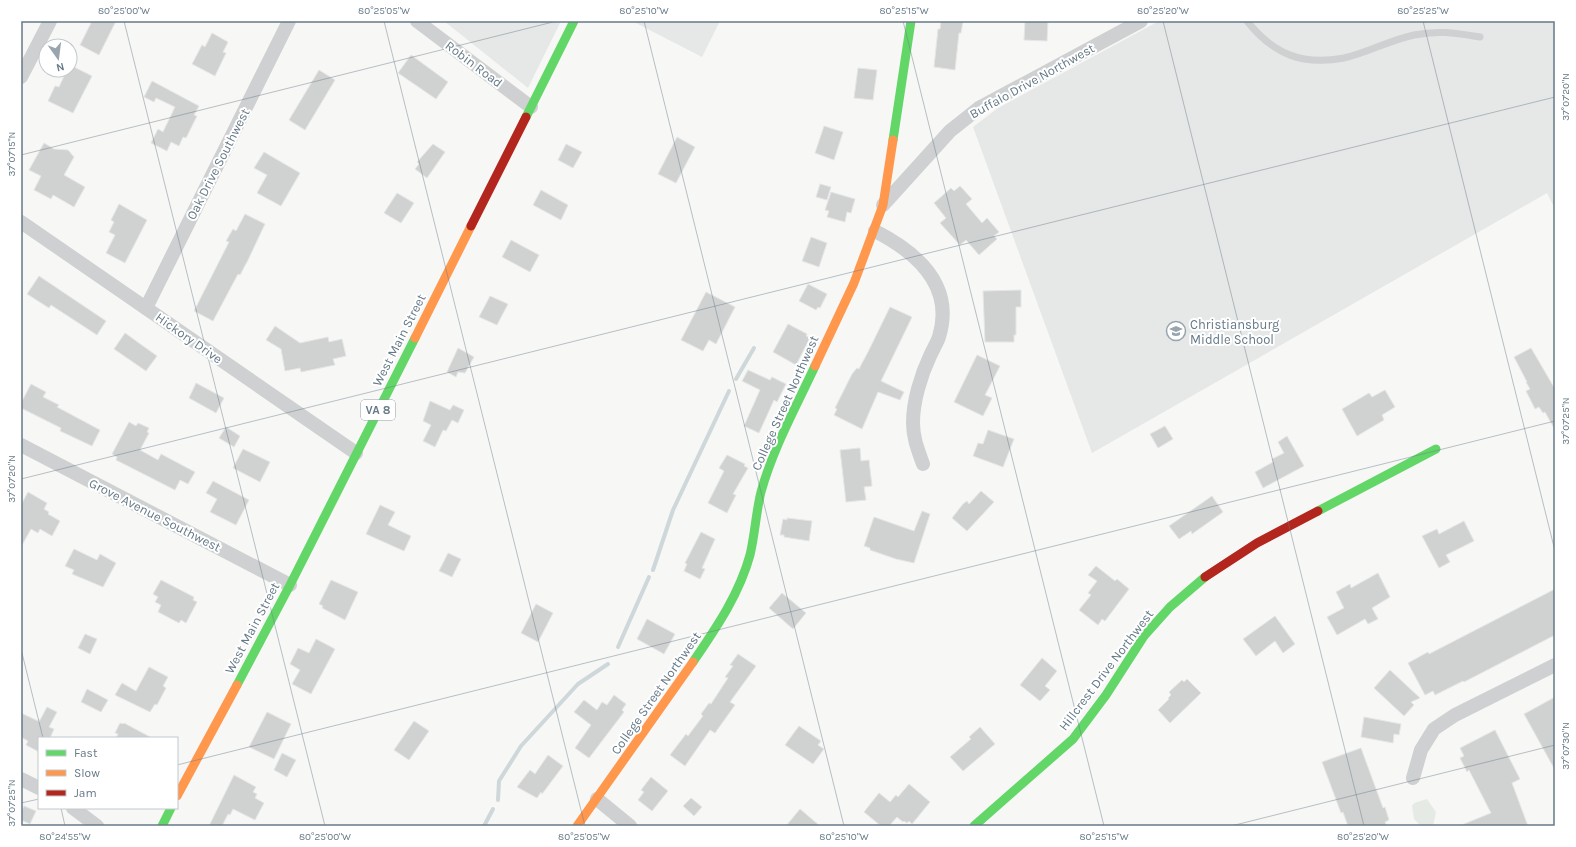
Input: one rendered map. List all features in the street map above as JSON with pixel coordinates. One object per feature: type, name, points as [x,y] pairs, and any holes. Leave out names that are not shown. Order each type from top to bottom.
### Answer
[{"type":"street","points":[[21,77],[50,21]]},
{"type":"street","name":"Oak Drive Southwest","points":[[146,308],[289,21]]},
{"type":"street","name":"Robin Road","points":[[417,21],[531,107]]},
{"type":"street","name":"West Main Street","points":[[178,794],[290,585],[574,21]]},
{"type":"street","name":"College Street Northwest","points":[[577,826],[721,621],[738,589],[750,554],[761,492],[776,449],[854,283],[875,231],[883,205],[910,21]]},
{"type":"street","name":"Buffalo Drive Northwest","points":[[883,205],[950,131],[979,108],[1141,21]]},
{"type":"street","name":"Hickory Drive","points":[[21,222],[356,453]]},
{"type":"street","points":[[875,231],[896,242],[914,255],[928,269],[935,283],[941,301],[943,320],[939,338],[929,356],[915,401],[913,422],[914,442],[923,464]]},
{"type":"street","name":"Grove Avenue Southwest","points":[[21,445],[290,585]]},
{"type":"street","name":"Hillcrest Drive Northwest","points":[[974,826],[1073,739],[1106,695],[1144,636],[1170,607],[1208,574],[1256,542],[1436,449]]},
{"type":"street","points":[[1412,778],[1421,750],[1434,730],[1455,715],[1555,665]]},
{"type":"street","points":[[21,779],[38,788]]},
{"type":"street","points":[[597,799],[630,826]]},
{"type":"street","points":[[74,809],[97,826]]},
{"type":"street","points":[[162,826],[170,809]]},
{"type":"lane","points":[[1248,21],[1271,46],[1294,57],[1316,60],[1344,58],[1413,36],[1440,31],[1480,37]]},
{"type":"shaded area","points":[[444,21],[561,21],[528,88]]},
{"type":"shaded area","points":[[632,21],[720,21],[702,57]]},
{"type":"shaded area","name":"Christiansburg Middle School","points":[[1159,21],[1555,21],[1555,209],[1547,193],[1092,453],[973,127],[998,108]]},
{"type":"shaded area","points":[[1427,799],[1436,812],[1433,826],[1421,826],[1414,819],[1412,806],[1414,803]]},
{"type":"building","points":[[92,21],[116,21],[99,55],[80,45]]},
{"type":"building","points":[[941,21],[963,21],[961,33],[959,33],[955,70],[934,67],[938,29],[940,29]]},
{"type":"building","points":[[1025,21],[1048,21],[1047,41],[1024,40]]},
{"type":"building","points":[[212,33],[228,42],[223,52],[226,53],[215,76],[192,64],[202,45],[205,47]]},
{"type":"building","points":[[411,55],[448,82],[436,99],[398,73]]},
{"type":"building","points":[[858,68],[877,70],[873,100],[854,98]]},
{"type":"building","points":[[78,69],[92,76],[73,113],[48,101],[55,86],[59,87],[63,78],[78,78]]},
{"type":"building","points":[[319,70],[335,80],[305,130],[289,120]]},
{"type":"building","points":[[152,81],[199,106],[194,115],[197,116],[186,138],[183,137],[179,146],[171,142],[167,151],[151,143],[158,129],[163,132],[175,107],[156,98],[154,102],[144,97]]},
{"type":"building","points":[[824,126],[843,132],[834,160],[815,153]]},
{"type":"building","points":[[677,137],[695,147],[676,183],[658,174]]},
{"type":"building","points":[[44,143],[54,149],[68,150],[74,157],[64,175],[85,187],[74,207],[53,195],[51,199],[34,190],[41,176],[29,170]]},
{"type":"building","points":[[433,144],[445,152],[427,178],[415,169],[419,164],[417,162]]},
{"type":"building","points":[[566,144],[582,152],[573,168],[558,160]]},
{"type":"building","points":[[264,152],[300,173],[281,206],[257,193],[267,175],[254,168]]},
{"type":"building","points":[[820,184],[831,187],[827,200],[816,197]]},
{"type":"building","points":[[960,186],[972,199],[966,204],[982,223],[987,218],[999,232],[994,236],[997,239],[979,255],[966,240],[960,245],[940,223],[946,218],[934,203],[951,188],[954,191]]},
{"type":"building","points":[[541,190],[568,205],[561,220],[533,205]]},
{"type":"building","points":[[831,192],[855,199],[851,213],[847,212],[845,222],[827,217],[829,211],[825,210]]},
{"type":"building","points":[[397,193],[414,203],[401,223],[384,213]]},
{"type":"building","points":[[119,204],[147,220],[125,263],[106,253],[115,235],[109,232],[114,222],[111,220]]},
{"type":"building","points":[[245,214],[265,224],[240,275],[238,274],[213,321],[194,311],[229,242],[226,241],[233,229],[236,231]]},
{"type":"building","points":[[811,237],[827,243],[819,267],[802,261]]},
{"type":"building","points":[[511,240],[539,255],[530,272],[502,257]]},
{"type":"building","points":[[39,276],[106,321],[97,335],[51,305],[49,308],[27,294]]},
{"type":"building","points":[[808,284],[827,294],[820,308],[818,307],[816,310],[799,301]]},
{"type":"building","points":[[1021,290],[1021,307],[1016,307],[1016,335],[1014,335],[1014,342],[985,342],[983,291]]},
{"type":"building","points":[[706,292],[735,307],[716,344],[709,340],[703,351],[681,340]]},
{"type":"building","points":[[490,296],[508,304],[497,325],[479,317]]},
{"type":"building","points":[[890,307],[912,317],[881,381],[904,392],[900,400],[878,392],[862,429],[834,415],[837,409],[835,408],[852,374],[857,368],[859,369]]},
{"type":"building","points":[[788,324],[807,334],[806,336],[810,338],[796,365],[773,352]]},
{"type":"building","points":[[275,326],[300,343],[328,337],[329,342],[342,339],[346,356],[333,359],[335,365],[301,372],[300,368],[285,371],[281,349],[266,340]]},
{"type":"building","points":[[125,333],[157,356],[146,371],[114,349]]},
{"type":"building","points":[[458,348],[474,357],[465,373],[458,372],[456,377],[447,372]]},
{"type":"building","points":[[1531,348],[1555,389],[1555,430],[1545,412],[1543,413],[1539,407],[1535,409],[1526,391],[1530,389],[1514,357]]},
{"type":"building","points":[[977,355],[1000,366],[985,395],[992,398],[983,416],[954,402]]},
{"type":"building","points":[[748,370],[770,380],[772,377],[786,384],[777,402],[774,400],[759,433],[744,426],[760,390],[742,381]]},
{"type":"building","points":[[196,383],[224,398],[216,413],[189,398]]},
{"type":"building","points":[[31,384],[46,392],[43,397],[59,405],[57,407],[100,430],[92,446],[60,431],[61,428],[21,408],[21,403]]},
{"type":"building","points":[[1385,390],[1395,407],[1382,415],[1384,420],[1357,436],[1342,409],[1369,393],[1372,397]]},
{"type":"building","points":[[430,401],[450,410],[453,405],[464,410],[458,423],[452,420],[446,431],[443,430],[435,447],[423,441],[431,425],[423,421]]},
{"type":"building","points":[[129,422],[136,426],[138,423],[149,428],[147,432],[149,433],[140,450],[158,460],[161,454],[195,472],[188,484],[180,480],[175,490],[116,460],[117,457],[112,454]]},
{"type":"building","points":[[1165,426],[1173,439],[1158,448],[1150,434]]},
{"type":"building","points":[[226,427],[240,436],[234,447],[219,438]]},
{"type":"building","points":[[988,430],[1014,439],[1003,467],[973,456],[978,443],[983,444]]},
{"type":"building","points":[[1287,436],[1304,466],[1263,488],[1255,472],[1273,462],[1272,459],[1284,453],[1278,442]]},
{"type":"building","points":[[860,448],[861,461],[869,460],[872,486],[864,487],[866,500],[846,502],[840,450]]},
{"type":"building","points":[[243,449],[270,462],[260,482],[233,468]]},
{"type":"building","points":[[727,455],[745,464],[744,466],[748,468],[733,494],[736,495],[727,513],[708,503],[724,471],[719,468]]},
{"type":"building","points":[[213,481],[249,500],[236,525],[210,512],[217,499],[206,493]]},
{"type":"building","points":[[981,491],[994,502],[967,531],[952,518],[963,504],[967,501],[969,504]]},
{"type":"building","points":[[28,492],[47,503],[44,509],[49,512],[48,514],[60,521],[52,536],[40,529],[38,533],[31,529],[21,547],[21,505]]},
{"type":"building","points":[[1212,496],[1223,512],[1192,534],[1191,531],[1179,539],[1169,526]]},
{"type":"building","points":[[380,505],[395,512],[388,525],[411,536],[404,551],[366,534]]},
{"type":"building","points":[[922,511],[930,514],[914,563],[896,559],[870,550],[870,548],[864,546],[874,517],[914,531]]},
{"type":"building","points":[[787,518],[812,521],[809,541],[780,535],[783,519],[787,520]]},
{"type":"building","points":[[1464,521],[1474,541],[1446,555],[1450,562],[1439,568],[1422,536],[1437,529],[1439,534]]},
{"type":"building","points":[[701,532],[715,539],[702,568],[705,569],[700,579],[684,571],[687,564],[685,563]]},
{"type":"building","points":[[74,549],[97,560],[100,554],[116,563],[103,587],[72,574],[74,570],[65,566]]},
{"type":"building","points":[[448,553],[461,559],[452,577],[439,571]]},
{"type":"building","points":[[1096,566],[1115,581],[1117,579],[1129,589],[1105,621],[1102,619],[1098,625],[1079,610],[1091,595],[1088,593],[1097,581],[1088,575]]},
{"type":"building","points":[[1378,573],[1390,597],[1372,608],[1378,619],[1368,624],[1365,619],[1337,635],[1327,617],[1344,608],[1336,592],[1350,584],[1351,588]]},
{"type":"building","points":[[161,580],[194,597],[193,600],[197,602],[186,623],[181,620],[179,623],[158,612],[161,605],[155,602],[158,597],[153,594]]},
{"type":"building","points":[[331,580],[358,592],[345,620],[322,608],[323,606],[319,604]]},
{"type":"building","points":[[1555,589],[1555,635],[1464,682],[1463,681],[1435,695],[1433,691],[1425,695],[1408,663],[1428,652],[1429,654]]},
{"type":"building","points":[[782,593],[806,613],[793,629],[769,608]]},
{"type":"building","points":[[536,604],[553,613],[538,642],[521,633]]},
{"type":"building","points":[[1275,616],[1295,644],[1283,653],[1275,641],[1256,656],[1243,639]]},
{"type":"building","points":[[647,619],[675,634],[664,654],[637,639]]},
{"type":"building","points":[[85,634],[97,639],[90,654],[78,648]]},
{"type":"building","points":[[316,639],[335,649],[311,694],[292,684],[300,670],[290,664],[298,648],[309,653]]},
{"type":"building","points":[[738,654],[756,666],[730,702],[735,705],[715,733],[710,730],[685,766],[670,755],[686,734],[688,736],[703,716],[701,714],[709,703],[711,704],[728,678],[725,677],[733,666],[730,665]]},
{"type":"building","points":[[1042,658],[1057,671],[1045,686],[1050,690],[1040,701],[1020,685]]},
{"type":"building","points":[[149,667],[168,677],[163,686],[166,688],[157,705],[155,704],[150,712],[115,695],[122,683],[136,691]]},
{"type":"building","points":[[1390,670],[1420,698],[1411,702],[1414,705],[1404,716],[1374,688]]},
{"type":"building","points":[[1187,679],[1201,693],[1170,723],[1158,710],[1169,699],[1168,698],[1171,695],[1169,692],[1182,680],[1184,682]]},
{"type":"building","points":[[87,689],[108,700],[101,712],[81,702]]},
{"type":"building","points":[[614,695],[626,704],[622,710],[624,712],[589,758],[575,748],[591,725],[574,712],[584,700],[597,710],[602,702],[607,705]]},
{"type":"building","points":[[1555,697],[1555,770],[1524,714]]},
{"type":"building","points":[[47,707],[57,712],[49,727],[54,729],[50,737],[38,737],[38,751],[26,745],[28,741],[21,737],[21,713],[38,721],[39,719],[39,722]]},
{"type":"building","points":[[267,712],[291,724],[274,759],[249,747]]},
{"type":"building","points":[[1364,717],[1401,724],[1399,735],[1394,734],[1393,743],[1361,737]]},
{"type":"building","points":[[414,721],[429,731],[409,760],[394,750]]},
{"type":"building","points":[[120,723],[124,723],[150,737],[116,737],[118,734],[115,733]]},
{"type":"building","points":[[799,726],[821,741],[818,745],[824,749],[813,764],[785,745]]},
{"type":"building","points":[[980,727],[995,744],[963,771],[950,757],[971,739],[969,737]]},
{"type":"building","points":[[1495,730],[1520,779],[1512,783],[1528,826],[1459,826],[1491,813],[1469,770],[1467,772],[1460,758],[1464,756],[1460,748]]},
{"type":"building","points":[[1361,748],[1383,808],[1385,807],[1389,820],[1385,822],[1387,826],[1348,826],[1343,812],[1341,813],[1322,762]]},
{"type":"building","points":[[282,753],[296,760],[287,777],[274,770]]},
{"type":"building","points":[[548,755],[563,766],[542,794],[541,792],[537,798],[517,787],[530,770],[535,774]]},
{"type":"building","points":[[234,775],[256,787],[253,792],[257,794],[255,798],[264,803],[255,820],[233,809],[230,815],[228,814],[222,826],[209,826]]},
{"type":"building","points":[[651,777],[668,791],[652,811],[638,800],[644,792],[641,790]]},
{"type":"building","points":[[909,784],[930,802],[912,824],[909,821],[907,823],[904,821],[903,822],[897,817],[889,826],[881,826],[864,812],[879,793],[890,802],[896,795],[898,797]]},
{"type":"building","points":[[691,798],[702,807],[694,816],[683,806]]},
{"type":"building","points":[[24,806],[36,811],[30,824],[21,820],[21,812]]},
{"type":"building","points":[[800,809],[820,826],[786,826]]},
{"type":"waterway","points":[[736,379],[754,348]]},
{"type":"waterway","points":[[653,570],[673,510],[729,391]]},
{"type":"waterway","points":[[618,647],[649,577]]},
{"type":"waterway","points":[[498,800],[499,781],[521,746],[578,684],[608,664]]},
{"type":"waterway","points":[[484,826],[493,809]]},
{"type":"traffic: fast","points":[[526,117],[574,21]]},
{"type":"traffic: fast","points":[[893,140],[911,21]]},
{"type":"traffic: fast","points":[[237,685],[290,585],[415,338]]},
{"type":"traffic: fast","points":[[693,662],[726,611],[740,584],[750,555],[759,500],[766,476],[785,428],[815,366]]},
{"type":"traffic: fast","points":[[1318,511],[1436,449]]},
{"type":"traffic: fast","points":[[974,826],[1073,739],[1106,695],[1144,636],[1170,607],[1205,577]]},
{"type":"traffic: fast","points":[[162,826],[170,809]]},
{"type":"traffic: slow","points":[[815,366],[854,283],[883,205],[893,140]]},
{"type":"traffic: slow","points":[[415,338],[471,226]]},
{"type":"traffic: slow","points":[[577,826],[693,662]]},
{"type":"traffic: slow","points":[[178,794],[237,685]]},
{"type":"traffic: jam","points":[[471,226],[526,117]]},
{"type":"traffic: jam","points":[[1205,577],[1257,543],[1318,511]]},
{"type":"place","name":"Christiansburg Middle School","points":[[1176,331]]}]
